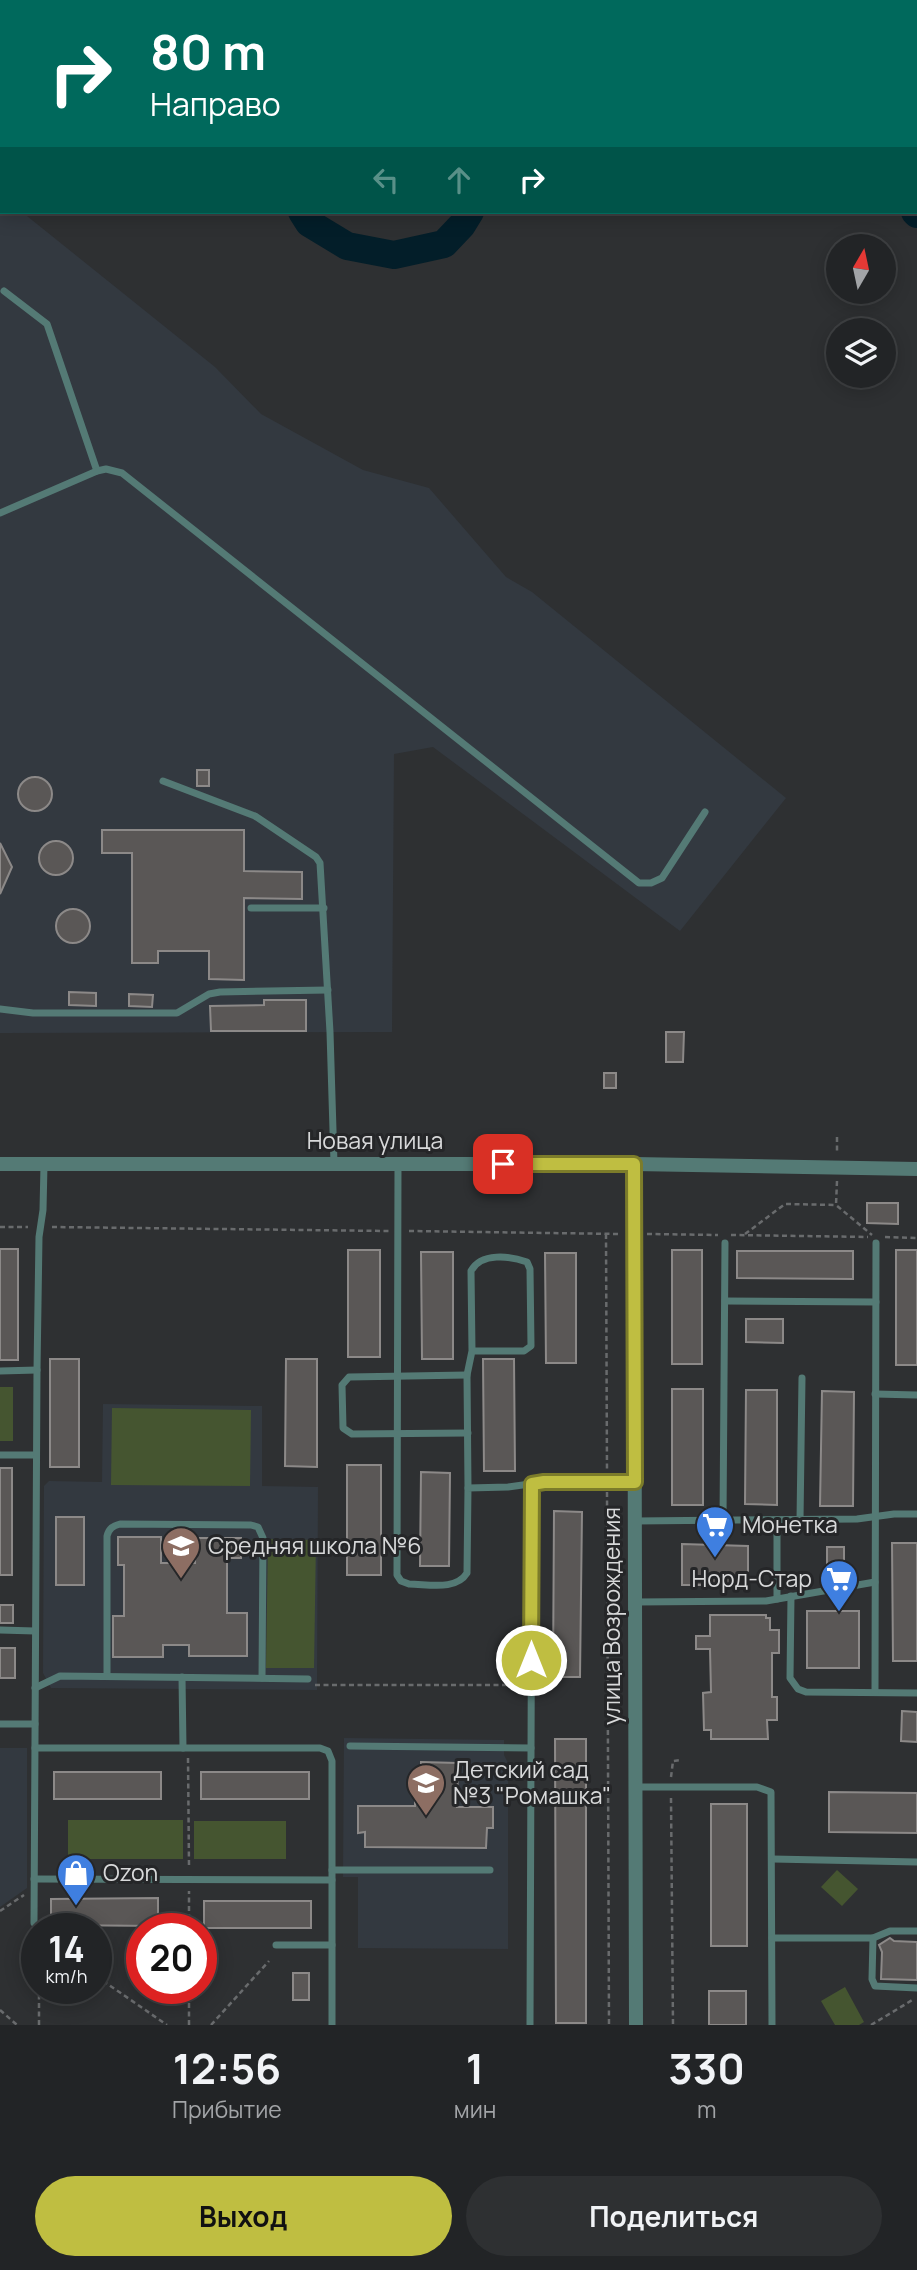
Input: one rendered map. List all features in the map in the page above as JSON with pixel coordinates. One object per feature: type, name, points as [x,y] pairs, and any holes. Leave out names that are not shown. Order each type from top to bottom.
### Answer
[{"type":"street","name":"Новая улица","points":[[0,1164],[634,1164],[917,1169]]},
{"type":"street","name":"улица Возрождения","points":[[634,1164],[636,2025]]},
{"type":"lane","points":[[4,291],[47,324],[97,471]]},
{"type":"lane","points":[[0,513],[97,471],[106,469],[122,473],[639,883],[651,883],[662,878],[705,813]]},
{"type":"lane","points":[[163,782],[255,816],[316,857],[322,870],[334,1164]]},
{"type":"lane","points":[[251,908],[324,908]]},
{"type":"lane","points":[[0,1009],[33,1013],[177,1013],[209,994],[220,992],[328,990]]},
{"type":"lane","points":[[398,1164],[397,1575],[401,1581],[409,1584],[456,1584],[463,1580],[467,1573],[467,1375],[471,1350],[471,1270],[475,1263],[483,1258],[517,1258],[527,1262],[530,1269],[530,1346],[524,1351],[471,1350]]},
{"type":"lane","points":[[34,1913],[37,1370],[44,1165]]},
{"type":"lane","points":[[875,1240],[875,1692]]},
{"type":"lane","points":[[723,1521],[725,1243]]},
{"type":"lane","points":[[725,1301],[876,1302]]},
{"type":"lane","points":[[0,1371],[37,1370]]},
{"type":"lane","points":[[467,1375],[349,1377],[342,1385],[343,1428],[352,1434],[468,1433]]},
{"type":"lane","points":[[800,1520],[802,1378]]},
{"type":"lane","points":[[875,1395],[917,1395]]},
{"type":"lane","points":[[0,1455],[36,1455]]},
{"type":"lane","points":[[468,1488],[508,1487],[544,1482],[635,1482]]},
{"type":"lane","points":[[530,2025],[532,1484]]},
{"type":"lane","points":[[635,1521],[800,1520],[917,1514]]},
{"type":"lane","points":[[777,1520],[777,1599]]},
{"type":"lane","points":[[107,1676],[109,1530],[120,1524],[251,1525],[262,1532],[262,1678]]},
{"type":"lane","points":[[635,1602],[777,1599],[875,1582]]},
{"type":"lane","points":[[791,1597],[790,1678],[793,1684],[806,1692],[917,1693]]},
{"type":"lane","points":[[0,1630],[35,1630]]},
{"type":"lane","points":[[35,1688],[60,1676],[308,1679]]},
{"type":"lane","points":[[183,1677],[186,1748]]},
{"type":"lane","points":[[0,1724],[35,1724]]},
{"type":"lane","points":[[350,1746],[531,1748]]},
{"type":"lane","points":[[35,1748],[320,1748],[328,1751],[332,1761],[332,2025]]},
{"type":"lane","points":[[636,1787],[757,1787],[771,1792],[772,2025]]},
{"type":"lane","points":[[772,1859],[917,1862]]},
{"type":"lane","points":[[332,1870],[490,1870]]},
{"type":"lane","points":[[34,1879],[332,1880]]},
{"type":"lane","points":[[772,1938],[873,1938],[890,1931],[917,1931]]},
{"type":"lane","points":[[873,1938],[872,1979],[875,1986],[917,1988]]},
{"type":"lane","points":[[276,1945],[332,1945]]},
{"type":"path","points":[[836,1137],[836,1205]]},
{"type":"path","points":[[744,1236],[785,1203],[836,1205],[875,1240]]},
{"type":"path","points":[[0,1227],[634,1234],[875,1240],[917,1238]]},
{"type":"path","points":[[606,1234],[609,2025]]},
{"type":"path","points":[[308,1679],[314,1685],[531,1685]]},
{"type":"path","points":[[186,1748],[189,1913]]},
{"type":"path","points":[[673,2025],[671,1787],[673,1761],[681,1760]]},
{"type":"path","points":[[211,2025],[270,1961]]},
{"type":"path","points":[[112,1987],[167,2025]]},
{"type":"path","points":[[871,2025],[917,1997]]},
{"type":"path","points":[[39,2004],[39,2025]]},
{"type":"path","points":[[189,2004],[189,2025]]},
{"type":"path","points":[[0,2010],[18,2025]]},
{"type":"shaded area","points":[[0,214],[24,214],[215,367],[261,414],[363,470],[429,488],[506,577],[532,592],[786,798],[680,931],[433,747],[394,754],[392,1032],[0,1033]]},
{"type":"shaded area","name":"Средняя школа №6","points":[[103,1404],[262,1406],[262,1486],[318,1487],[317,1690],[51,1688],[43,1673],[44,1486],[49,1481],[102,1482]]},
{"type":"shaded area","name":"Детский сад №3 \"Ромашка\"","points":[[344,1738],[504,1740],[504,1755],[508,1763],[508,1949],[358,1948],[358,1877],[343,1877]]},
{"type":"shaded area","points":[[0,1748],[27,1748],[27,1888],[0,1907]]},
{"type":"green space","points":[[0,1387],[13,1387],[13,1441],[0,1441]]},
{"type":"green space","points":[[112,1408],[251,1410],[250,1486],[111,1485]]},
{"type":"green space","points":[[268,1539],[316,1540],[314,1668],[266,1668]]},
{"type":"green space","points":[[68,1820],[183,1820],[183,1859],[68,1859]]},
{"type":"green space","points":[[194,1821],[286,1821],[286,1859],[194,1859]]},
{"type":"green space","points":[[837,1870],[858,1889],[842,1906],[821,1887]]},
{"type":"green space","points":[[845,1987],[864,2022],[859,2025],[835,2025],[821,2001]]},
{"type":"building","points":[[197,770],[209,770],[209,786],[197,786]]},
{"type":"building","points":[[35,777],[47,782],[52,794],[47,806],[35,811],[23,806],[18,794],[23,782]]},
{"type":"building","points":[[102,830],[244,830],[244,871],[302,872],[302,899],[244,898],[244,980],[209,979],[209,951],[158,951],[158,963],[132,963],[132,853],[102,853]]},
{"type":"building","points":[[56,841],[68,846],[73,858],[68,870],[56,875],[44,870],[39,858],[44,846]]},
{"type":"building","points":[[0,843],[12,867],[0,894]]},
{"type":"building","points":[[73,909],[85,914],[90,926],[85,938],[73,943],[61,938],[56,926],[61,914]]},
{"type":"building","points":[[69,992],[96,993],[96,1006],[69,1005]]},
{"type":"building","points":[[129,994],[153,995],[152,1007],[129,1006]]},
{"type":"building","points":[[264,1000],[306,1000],[306,1031],[211,1031],[210,1006],[264,1005]]},
{"type":"building","points":[[666,1032],[684,1032],[683,1062],[666,1062]]},
{"type":"building","points":[[604,1073],[616,1073],[616,1088],[604,1088]]},
{"type":"building","points":[[867,1203],[898,1203],[898,1224],[867,1223]]},
{"type":"building","points":[[0,1249],[18,1249],[18,1360],[0,1360]]},
{"type":"building","points":[[348,1250],[380,1250],[380,1357],[348,1357]]},
{"type":"building","points":[[672,1250],[702,1250],[702,1364],[672,1364]]},
{"type":"building","points":[[896,1250],[917,1250],[917,1365],[896,1365]]},
{"type":"building","points":[[737,1251],[853,1251],[853,1279],[737,1278]]},
{"type":"building","points":[[421,1252],[453,1252],[453,1359],[422,1359]]},
{"type":"building","points":[[545,1253],[576,1253],[576,1363],[546,1363]]},
{"type":"building","points":[[746,1319],[783,1319],[783,1343],[746,1342]]},
{"type":"building","points":[[50,1359],[79,1359],[79,1467],[50,1467]]},
{"type":"building","points":[[286,1359],[317,1359],[317,1467],[285,1466]]},
{"type":"building","points":[[483,1359],[514,1359],[515,1471],[484,1471]]},
{"type":"building","points":[[672,1389],[703,1389],[703,1505],[672,1505]]},
{"type":"building","points":[[746,1390],[777,1390],[777,1505],[745,1504]]},
{"type":"building","points":[[822,1391],[854,1392],[853,1506],[820,1506]]},
{"type":"building","points":[[347,1465],[381,1465],[381,1575],[347,1575]]},
{"type":"building","points":[[0,1468],[12,1468],[12,1575],[0,1575]]},
{"type":"building","points":[[421,1472],[450,1473],[449,1566],[420,1566]]},
{"type":"building","points":[[554,1511],[582,1512],[580,1677],[553,1677]]},
{"type":"building","points":[[56,1517],[84,1517],[84,1585],[56,1585]]},
{"type":"building","points":[[118,1537],[161,1537],[161,1563],[195,1563],[195,1538],[241,1538],[241,1558],[227,1558],[227,1613],[247,1613],[247,1656],[189,1656],[189,1645],[163,1645],[163,1657],[113,1657],[113,1616],[124,1616],[124,1565],[118,1565]]},
{"type":"building","points":[[892,1543],[917,1543],[917,1661],[893,1661]]},
{"type":"building","name":"Монетка","points":[[682,1544],[748,1546],[748,1573],[739,1573],[739,1585],[682,1585]]},
{"type":"building","points":[[827,1547],[844,1547],[844,1572],[827,1572]]},
{"type":"building","points":[[0,1605],[13,1605],[13,1623],[0,1623]]},
{"type":"building","points":[[807,1611],[859,1611],[859,1668],[807,1668]]},
{"type":"building","points":[[710,1615],[766,1615],[766,1618],[770,1618],[770,1630],[779,1630],[779,1653],[772,1653],[772,1697],[777,1697],[777,1720],[767,1720],[768,1739],[711,1739],[711,1730],[704,1730],[703,1693],[711,1692],[710,1649],[696,1649],[696,1636],[710,1636]]},
{"type":"building","points":[[0,1648],[15,1648],[15,1678],[0,1678]]},
{"type":"building","points":[[902,1711],[917,1712],[917,1742],[901,1741]]},
{"type":"building","points":[[555,1739],[586,1739],[586,2023],[556,2023]]},
{"type":"building","points":[[421,1762],[458,1763],[457,1807],[493,1807],[493,1828],[487,1828],[486,1848],[365,1847],[365,1832],[358,1833],[358,1806],[415,1806],[415,1792],[421,1792]]},
{"type":"building","points":[[54,1772],[161,1772],[161,1799],[54,1799]]},
{"type":"building","points":[[201,1772],[309,1772],[309,1799],[201,1799]]},
{"type":"building","points":[[829,1792],[917,1793],[917,1833],[829,1832]]},
{"type":"building","points":[[711,1804],[747,1804],[747,1946],[711,1946]]},
{"type":"building","points":[[158,1898],[158,1913],[126,1913],[126,1926],[112,1926],[112,1913],[51,1913],[51,1899]]},
{"type":"building","points":[[204,1901],[311,1901],[311,1928],[217,1928],[217,1913],[204,1913]]},
{"type":"building","points":[[890,1938],[894,1941],[917,1942],[917,1980],[881,1979],[882,1952],[879,1945]]},
{"type":"building","points":[[293,1973],[309,1973],[309,2000],[293,2000]]},
{"type":"building","points":[[709,1991],[746,1991],[746,2025],[709,2025]]},
{"type":"waterway","points":[[303,214],[309,223],[347,246],[394,255],[444,244],[469,214]]},
{"type":"place","name":"Монетка","points":[[715,1559]]},
{"type":"place","name":"Средняя школа №6","points":[[181,1580]]},
{"type":"place","name":"Норд-Стар","points":[[839,1613]]},
{"type":"place","name":"Детский сад №3 \"Ромашка\"","points":[[426,1817]]},
{"type":"place","name":"Ozon","points":[[76,1907]]},
{"type":"route","points":[[503,1164],[634,1164],[635,1482],[532,1484],[531,1660]]}]
